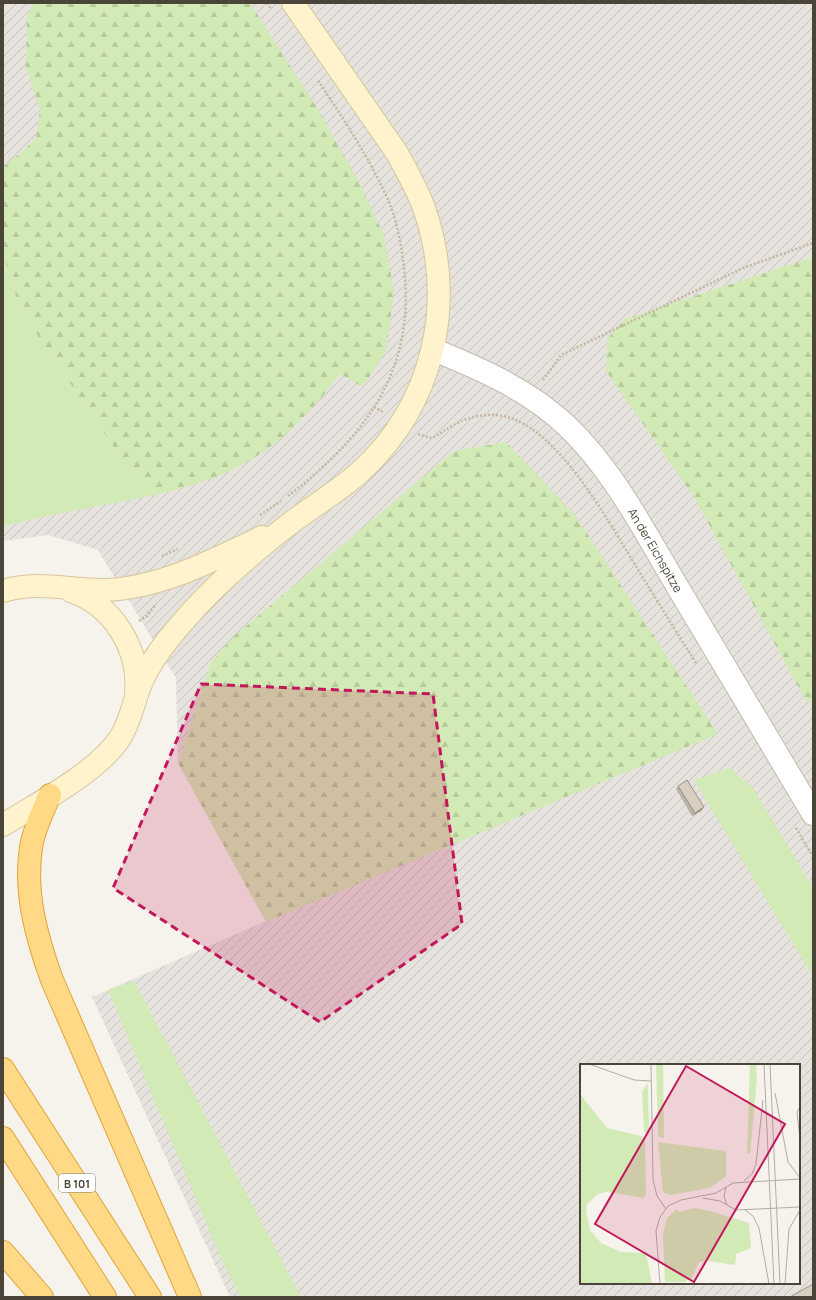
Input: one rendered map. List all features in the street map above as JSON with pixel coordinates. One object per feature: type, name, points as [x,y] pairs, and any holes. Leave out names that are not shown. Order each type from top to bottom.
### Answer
[{"type":"highway","points":[[50,796],[38,823],[32,842],[29,872],[30,898],[40,946],[52,980],[190,1297]]},
{"type":"highway","name":"B 101","points":[[3,1069],[150,1297]]},
{"type":"highway","name":"B 101","points":[[3,1138],[105,1297]]},
{"type":"highway","points":[[3,1252],[42,1297]]},
{"type":"main road","points":[[3,825],[72,781],[110,752],[120,738],[129,720],[143,678],[151,664],[181,624],[238,567],[295,520],[358,473],[388,442],[415,398],[426,373],[434,350],[439,316],[439,282],[434,244],[424,208],[412,180],[397,153],[293,3]]},
{"type":"main road","points":[[3,591],[30,585],[107,590],[144,585],[192,569],[295,520]]},
{"type":"main road","points":[[59,587],[74,592],[98,605],[122,632],[130,647],[135,665],[135,700]]},
{"type":"street","name":"An der Eichspitze","points":[[434,350],[484,371],[531,396],[566,426],[594,455],[612,479],[813,814]]},
{"type":"path","points":[[267,3],[276,16]]},
{"type":"path","points":[[283,500],[300,487],[338,451],[359,428],[374,407],[385,391],[394,370],[405,328],[407,291],[402,250],[391,207],[355,138],[313,73]]},
{"type":"path","points":[[531,396],[561,355],[743,268],[813,243]]},
{"type":"path","points":[[374,407],[385,414]]},
{"type":"path","points":[[416,433],[431,438],[463,420],[495,414],[518,420],[534,431],[558,452],[588,489],[699,668]]},
{"type":"path","points":[[141,620],[155,608],[158,599]]},
{"type":"path","points":[[793,823],[813,857]]},
{"type":"highlighted area","points":[[201,684],[433,694],[462,924],[320,1022],[113,888]]},
{"type":"shaded area","points":[[3,3],[813,3],[813,1297],[230,1297],[92,997],[266,921],[178,763],[176,678],[98,550],[48,535],[3,541]]},
{"type":"green space","points":[[34,3],[250,3],[319,111],[360,184],[384,235],[394,293],[386,351],[363,387],[340,374],[303,418],[275,443],[242,465],[208,480],[155,495],[128,468],[21,311],[3,255],[3,166],[22,152],[36,138],[40,110],[26,68],[27,15]]},
{"type":"green space","points":[[3,255],[21,311],[128,468],[155,495],[3,526]]},
{"type":"green space","points":[[813,257],[813,704],[805,699],[694,497],[606,371],[607,339],[625,319]]},
{"type":"green space","points":[[506,442],[575,515],[718,734],[266,922],[178,763],[211,662],[233,637],[454,451]]},
{"type":"green space","points":[[730,768],[753,788],[813,888],[813,977],[694,780]]},
{"type":"green space","points":[[134,981],[301,1297],[241,1297],[223,1263],[108,990]]},
{"type":"building","points":[[687,780],[704,807],[695,813],[678,786]]},
{"type":"building","points":[[813,1284],[813,1297],[790,1297]]}]
